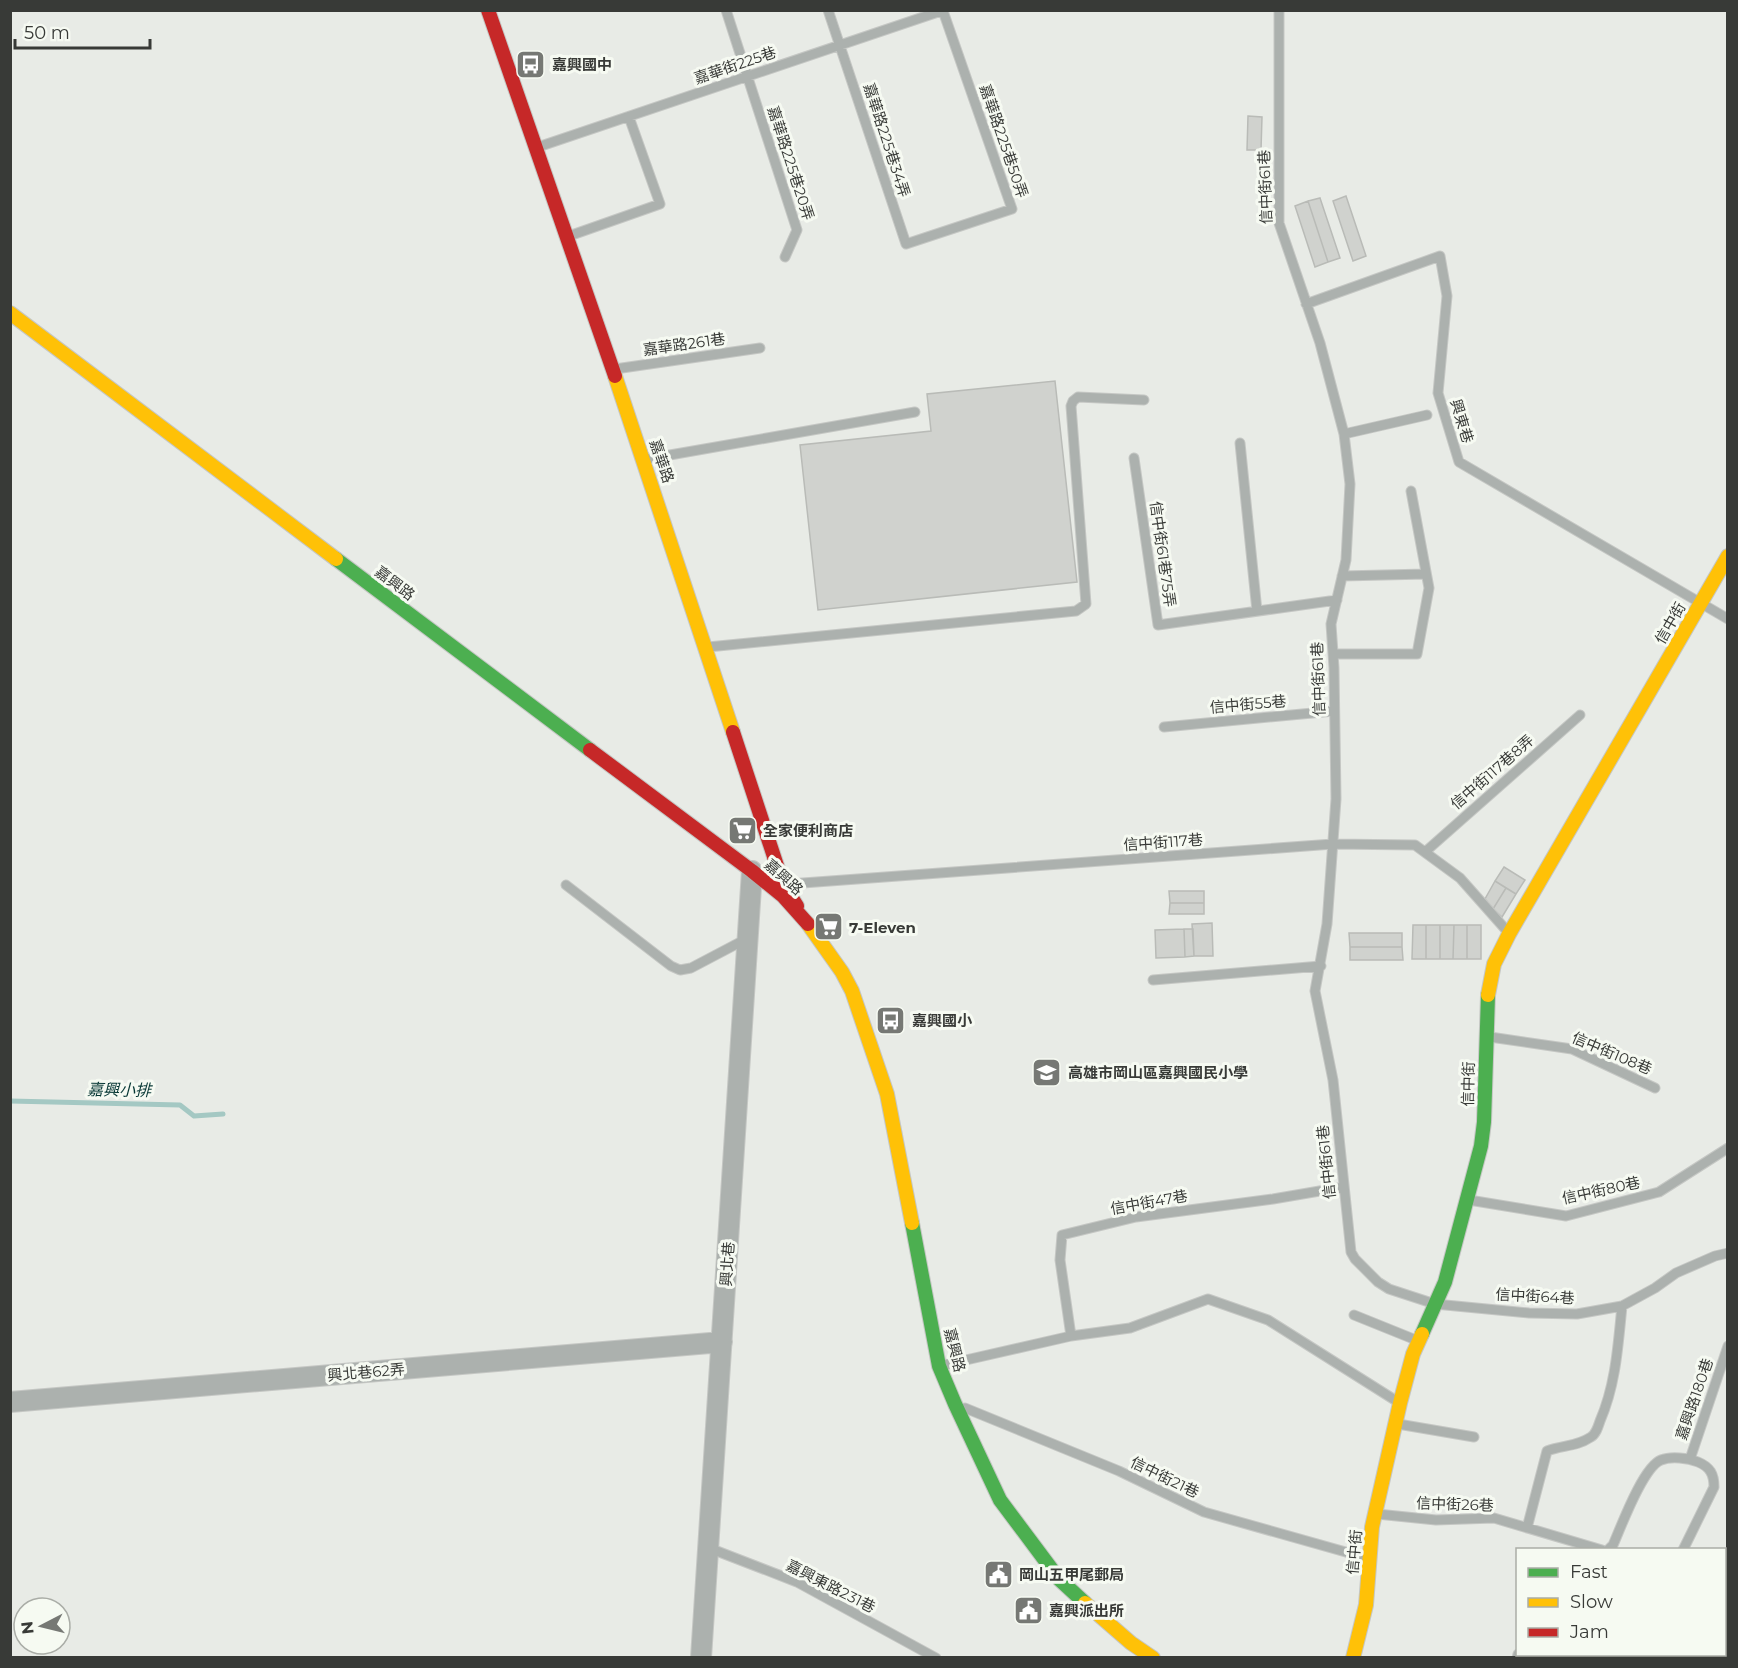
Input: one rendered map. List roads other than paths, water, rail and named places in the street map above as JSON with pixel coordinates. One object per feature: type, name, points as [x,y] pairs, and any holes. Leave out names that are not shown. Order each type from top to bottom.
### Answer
[{"type":"street","name":"嘉華路","points":[[488,10],[644,460],[783,884],[805,920]]},
{"type":"street","name":"嘉興路","points":[[10,313],[124,401],[752,871],[783,896],[805,920],[842,972],[852,991],[886,1094],[939,1366],[1000,1500],[1059,1579],[1098,1616],[1153,1658]]},
{"type":"street","name":"信中街","points":[[1353,1658],[1366,1605],[1375,1514],[1400,1403],[1418,1341],[1445,1282],[1481,1146],[1484,1122],[1488,989],[1494,964],[1509,934],[1728,556]]},
{"type":"street","name":"興北巷","points":[[701,1658],[710,1548],[752,871]]},
{"type":"street","name":"興北巷62弄","points":[[10,1401],[722,1342]]},
{"type":"lane","name":"嘉華路225巷20弄","points":[[726,10],[797,230],[785,257]]},
{"type":"lane","name":"嘉華路225巷34弄","points":[[828,10],[906,244]]},
{"type":"lane","name":"信中街61巷","points":[[1279,10],[1279,223],[1320,343],[1344,434],[1350,484],[1346,560],[1331,624],[1336,799],[1327,924],[1315,991],[1316,1001],[1333,1080],[1351,1252],[1378,1282],[1389,1289],[1435,1304]]},
{"type":"lane","name":"嘉華街225巷","points":[[536,148],[943,11]]},
{"type":"lane","name":"嘉華路225巷50弄","points":[[906,244],[1012,209],[943,11]]},
{"type":"lane","points":[[567,237],[660,204],[629,117]]},
{"type":"lane","name":"興東巷","points":[[1306,304],[1440,256],[1447,296],[1438,393],[1459,462],[1728,619]]},
{"type":"lane","name":"嘉華路261巷","points":[[613,370],[760,348]]},
{"type":"lane","points":[[706,647],[1076,610],[1086,604],[1071,406],[1078,397],[1144,400]]},
{"type":"lane","points":[[644,460],[915,412]]},
{"type":"lane","points":[[1344,434],[1427,415]]},
{"type":"lane","points":[[1239,443],[1257,611]]},
{"type":"lane","name":"信中街61巷75弄","points":[[1134,458],[1158,626],[1337,600]]},
{"type":"lane","points":[[1333,654],[1418,654],[1429,588],[1411,491]]},
{"type":"lane","points":[[1342,576],[1426,574]]},
{"type":"lane","name":"信中街55巷","points":[[1164,727],[1334,711]]},
{"type":"lane","name":"信中街117巷8弄","points":[[1425,852],[1580,715]]},
{"type":"lane","name":"信中街117巷","points":[[783,884],[1333,844],[1415,845],[1460,878],[1509,934]]},
{"type":"lane","points":[[566,885],[671,966],[680,970],[691,968],[748,938]]},
{"type":"lane","points":[[1153,980],[1320,966]]},
{"type":"lane","name":"信中街108巷","points":[[1486,1036],[1572,1049],[1655,1088]]},
{"type":"lane","name":"信中街80巷","points":[[1468,1200],[1566,1216],[1659,1192],[1728,1148]]},
{"type":"lane","name":"信中街47巷","points":[[1071,1336],[1060,1260],[1062,1235],[1136,1217],[1273,1199],[1343,1187]]},
{"type":"lane","name":"信中街64巷","points":[[1435,1304],[1529,1313],[1577,1314],[1622,1306],[1655,1288],[1676,1273],[1715,1256],[1728,1253]]},
{"type":"lane","points":[[939,1366],[1071,1336],[1130,1328],[1208,1299],[1268,1320],[1400,1403]]},
{"type":"lane","points":[[1527,1528],[1547,1451],[1574,1446],[1594,1435],[1609,1401],[1622,1306]]},
{"type":"lane","points":[[1354,1315],[1418,1341]]},
{"type":"lane","name":"嘉興路180巷","points":[[1684,1548],[1714,1487],[1714,1478],[1707,1466],[1690,1459],[1728,1346]]},
{"type":"lane","name":"信中街21巷","points":[[955,1404],[1119,1472],[1204,1512],[1370,1559]]},
{"type":"lane","points":[[1396,1424],[1474,1437]]},
{"type":"lane","points":[[1610,1548],[1644,1478],[1652,1467],[1661,1460],[1690,1459]]},
{"type":"lane","name":"信中街26巷","points":[[1375,1514],[1436,1520],[1494,1518],[1595,1548]]},
{"type":"lane","name":"嘉興東路231巷","points":[[710,1548],[797,1582],[936,1658]]},
{"type":"waterway","name":"嘉興小排","points":[[10,1101],[180,1105],[194,1116],[223,1114]]},
{"type":"place","name":"嘉興國中","points":[[531,64]]},
{"type":"place","name":"全家便利商店","points":[[742,830]]},
{"type":"place","name":"7-Eleven","points":[[828,927]]},
{"type":"place","name":"嘉興國小","points":[[891,1020]]},
{"type":"place","name":"高雄市岡山區嘉興國民小學","points":[[1047,1072]]},
{"type":"place","name":"岡山五甲尾郵局","points":[[998,1574]]},
{"type":"place","name":"嘉興派出所","points":[[1028,1610]]}]
